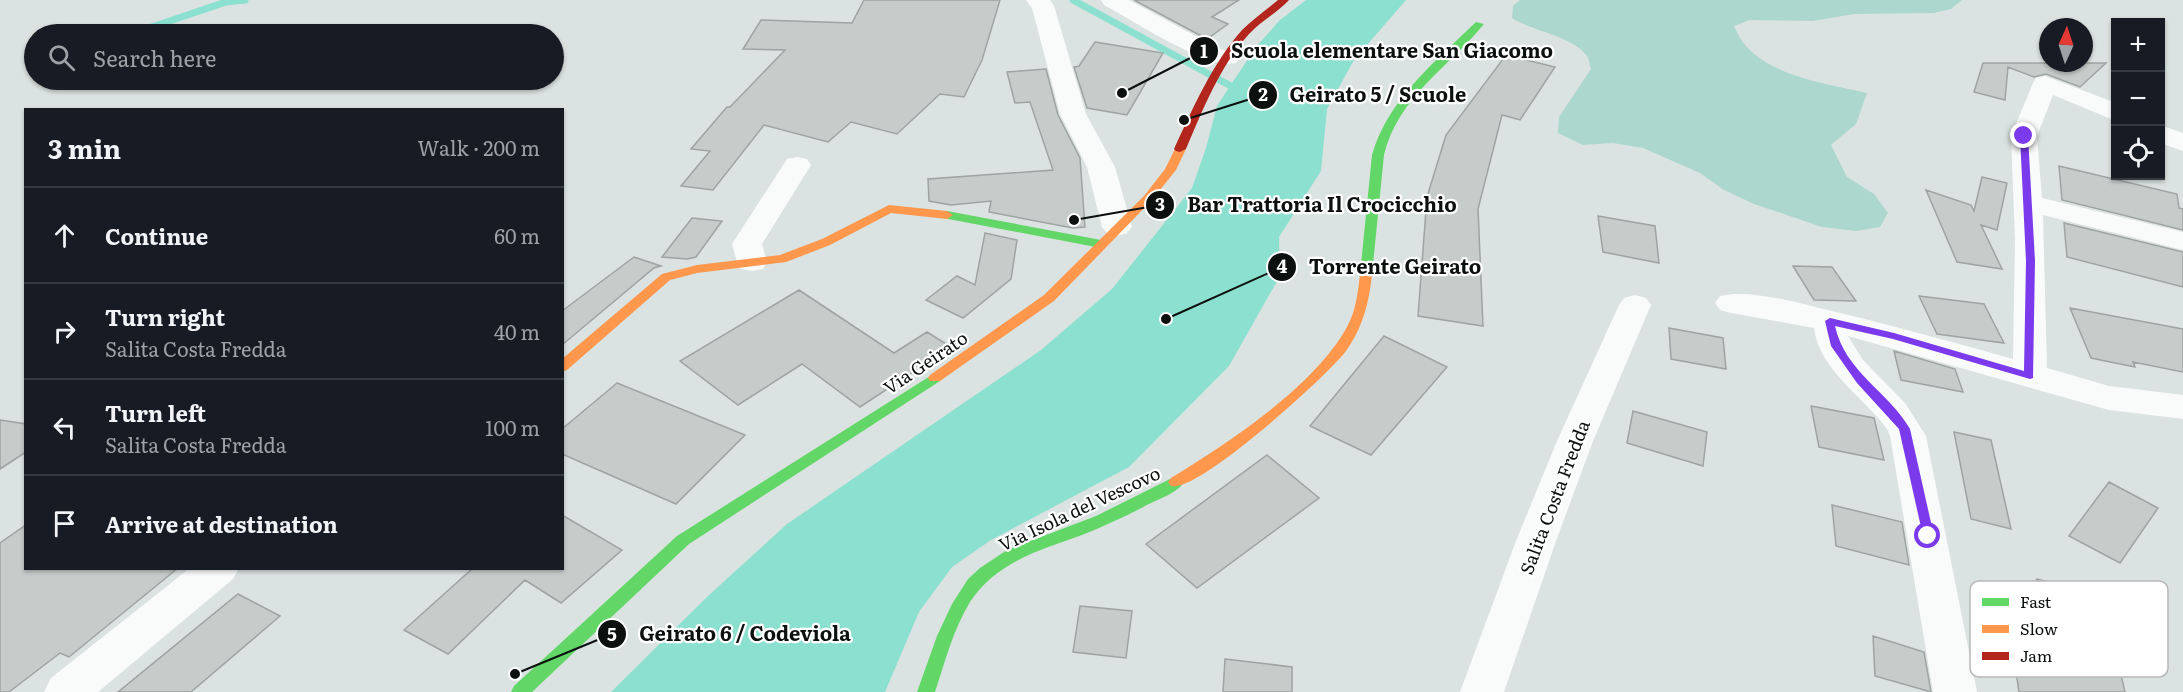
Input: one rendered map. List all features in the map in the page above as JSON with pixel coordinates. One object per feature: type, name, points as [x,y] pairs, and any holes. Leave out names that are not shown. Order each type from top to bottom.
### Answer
[{"type":"street","points":[[564,365],[666,277],[697,269],[782,259],[818,246],[889,209],[931,212],[1109,235],[1101,167],[1073,114],[1042,6],[1037,0]]},
{"type":"street","points":[[1112,0],[1225,61]]},
{"type":"street","name":"Via Geirato","points":[[520,692],[683,540],[913,393],[1049,298],[1148,198],[1170,170],[1206,91],[1225,61],[1246,32],[1284,0]]},
{"type":"street","name":"Via Isola del Vescovo","points":[[926,692],[958,608],[976,582],[998,564],[1038,545],[1104,520],[1175,483],[1259,424],[1314,375],[1347,338],[1358,317],[1367,270],[1377,151],[1382,136],[1420,86],[1479,24]]},
{"type":"street","points":[[2030,376],[2028,335],[2031,283],[2024,136],[2045,83],[2111,111]]},
{"type":"street","points":[[2165,135],[2183,144]]},
{"type":"street","points":[[752,262],[747,244],[797,165]]},
{"type":"street","points":[[2028,203],[2183,241]]},
{"type":"street","points":[[1731,303],[1788,311],[1894,336],[2109,398],[2183,407]]},
{"type":"street","name":"Salita Costa Fredda","points":[[1482,692],[1536,541],[1575,441],[1635,305]]},
{"type":"street","points":[[1830,321],[1834,344],[1861,381],[1899,419],[1908,436],[1932,555],[1942,627],[1955,692]]},
{"type":"street","points":[[66,692],[217,570]]},
{"type":"shaded area","points":[[1306,0],[1406,0],[1354,60],[1327,109],[1321,171],[1279,237],[1280,276],[1229,366],[1129,467],[991,540],[952,567],[919,612],[885,692],[611,692],[708,596],[787,524],[1041,350],[1112,289],[1192,188],[1217,106],[1256,47],[1280,20]]},
{"type":"shaded area","points":[[1520,0],[1962,0],[1951,9],[1934,13],[1854,14],[1813,21],[1750,20],[1734,26],[1746,46],[1757,57],[1771,65],[1802,78],[1867,93],[1856,124],[1831,145],[1847,177],[1874,194],[1888,213],[1880,227],[1856,231],[1822,227],[1754,204],[1724,190],[1700,173],[1643,148],[1613,143],[1583,145],[1558,133],[1559,117],[1591,69],[1589,61],[1581,49],[1572,43],[1512,18],[1513,6]]},
{"type":"building","points":[[864,0],[1000,0],[982,60],[964,97],[940,94],[897,134],[851,122],[828,142],[764,125],[713,190],[681,186],[710,151],[691,149],[727,107],[730,107],[785,50],[743,49],[761,20],[852,23]]},
{"type":"building","points":[[1134,0],[1239,0],[1212,17],[1228,24],[1207,39]]},
{"type":"building","points":[[1095,42],[1163,53],[1127,115],[1087,108],[1074,67],[1079,66]]},
{"type":"building","points":[[1506,55],[1555,67],[1520,120],[1502,115],[1478,209],[1483,326],[1418,316],[1427,197],[1446,135]]},
{"type":"building","points":[[1983,63],[2039,63],[2039,72],[2093,72],[2093,63],[2106,63],[2080,87],[2046,74],[2034,77],[2008,67],[2005,100],[1974,92]]},
{"type":"building","points":[[1046,69],[1058,115],[1080,158],[1085,227],[1073,228],[989,212],[991,201],[951,205],[929,201],[928,179],[1053,170],[1030,102],[1015,103],[1007,72]]},
{"type":"building","points":[[2059,166],[2177,194],[2179,208],[2183,209],[2183,230],[2062,200]]},
{"type":"building","points":[[1982,177],[2007,183],[1997,230],[1981,225],[2002,269],[1957,262],[1926,190],[1971,205],[1974,211]]},
{"type":"building","points":[[1598,216],[1655,226],[1659,263],[1603,252]]},
{"type":"building","points":[[692,218],[722,221],[696,257],[687,259],[662,257]]},
{"type":"building","points":[[2064,223],[2183,252],[2183,287],[2067,257]]},
{"type":"building","points":[[985,233],[1017,240],[1011,279],[963,318],[926,300],[957,276],[975,285]]},
{"type":"building","points":[[634,257],[661,266],[654,268],[564,343],[564,310]]},
{"type":"building","points":[[1793,266],[1832,267],[1856,301],[1814,300]]},
{"type":"building","points":[[799,290],[894,353],[927,332],[951,347],[860,407],[802,364],[738,405],[680,361]]},
{"type":"building","points":[[1919,296],[1984,304],[2004,343],[1937,334]]},
{"type":"building","points":[[2070,308],[2183,329],[2183,372],[2133,362],[2135,367],[2091,358]]},
{"type":"building","points":[[1669,328],[1723,338],[1726,369],[1671,359]]},
{"type":"building","points":[[1384,336],[1447,367],[1371,455],[1310,426]]},
{"type":"building","points":[[1894,351],[1955,369],[1963,392],[1901,380]]},
{"type":"building","points":[[617,383],[745,435],[676,504],[564,455],[564,427]]},
{"type":"building","points":[[1811,406],[1874,418],[1884,460],[1819,447]]},
{"type":"building","points":[[1633,411],[1707,432],[1703,466],[1627,443]]},
{"type":"building","points":[[0,420],[24,424],[24,453],[0,469]]},
{"type":"building","points":[[1954,432],[1991,440],[2011,529],[1971,519]]},
{"type":"building","points":[[1267,455],[1319,498],[1197,588],[1146,544]]},
{"type":"building","points":[[2109,482],[2158,508],[2120,563],[2069,536]]},
{"type":"building","points":[[1832,505],[1902,522],[1909,565],[1836,546]]},
{"type":"building","points":[[564,516],[622,550],[561,603],[525,580],[448,654],[404,630],[471,570],[564,570]]},
{"type":"building","points":[[24,526],[24,570],[176,570],[69,657],[60,653],[9,692],[0,692],[0,543]]},
{"type":"building","points":[[238,594],[280,616],[191,692],[118,692]]},
{"type":"building","points":[[1080,606],[1132,611],[1126,658],[1073,652]]},
{"type":"building","points":[[1873,636],[1924,652],[1931,692],[1875,676]]},
{"type":"building","points":[[1225,659],[1292,667],[1292,692],[1223,692]]},
{"type":"building","points":[[2017,677],[2121,677],[2125,692],[2019,692]]},
{"type":"waterway","points":[[161,24],[226,2],[245,0]]},
{"type":"waterway","points":[[1073,0],[1240,91]]},
{"type":"traffic: fast","points":[[1366,274],[1378,155],[1383,137],[1392,119],[1418,84],[1479,24]]},
{"type":"traffic: fast","points":[[947,215],[1101,244]]},
{"type":"traffic: fast","points":[[520,692],[683,540],[935,378]]},
{"type":"traffic: fast","points":[[926,692],[958,609],[965,596],[985,572],[1013,555],[1112,515],[1176,482]]},
{"type":"traffic: slow","points":[[935,378],[1049,298],[1148,198],[1170,170],[1180,149]]},
{"type":"traffic: slow","points":[[564,365],[666,277],[697,269],[782,259],[826,242],[889,209],[947,215]]},
{"type":"traffic: slow","points":[[1176,482],[1222,452],[1274,413],[1322,369],[1341,348],[1357,321],[1366,274]]},
{"type":"traffic: jam","points":[[1180,149],[1208,89],[1225,60],[1245,33],[1284,0]]},
{"type":"place","name":"Scuola elementare San Giacomo","points":[[1122,93]]},
{"type":"place","name":"Geirato 5 / Scuole","points":[[1184,120]]},
{"type":"place","name":"Bar Trattoria Il Crocicchio","points":[[1074,220]]},
{"type":"place","name":"Torrente Geirato","points":[[1166,319]]},
{"type":"place","name":"Geirato 6 / Codeviola","points":[[515,674]]},
{"type":"route","points":[[1928,536],[1905,429],[1899,419],[1861,381],[1834,344],[1830,321],[1894,336],[2030,376],[2028,335],[2031,261],[2024,136]]}]
